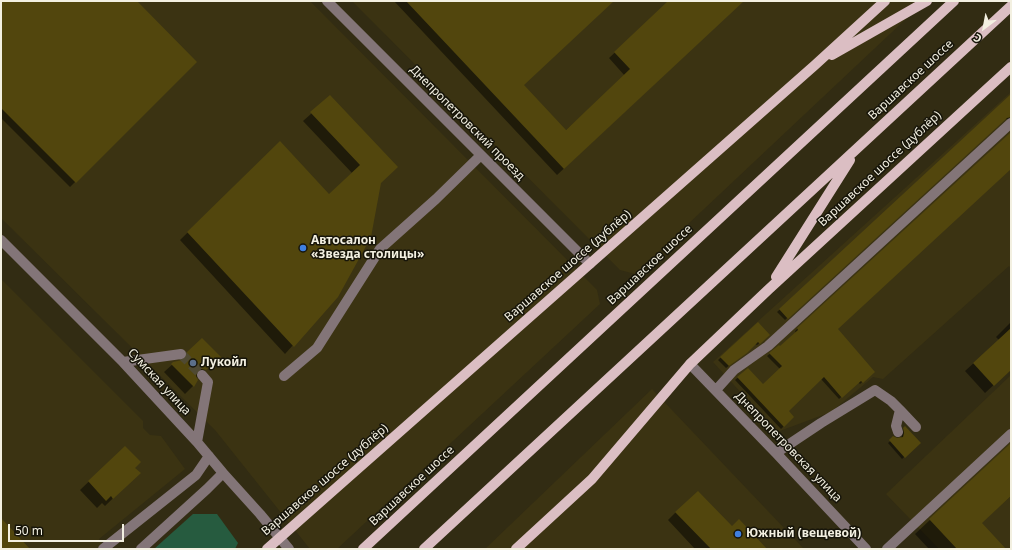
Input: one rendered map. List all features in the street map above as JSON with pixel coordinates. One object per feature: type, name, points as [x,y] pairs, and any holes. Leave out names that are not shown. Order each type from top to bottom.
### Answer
[{"type":"main road","name":"Варшавское шоссе (дублёр)","points":[[267,549],[815,65],[885,1]]},
{"type":"main road","points":[[815,65],[927,1]]},
{"type":"main road","name":"Варшавское шоссе","points":[[363,549],[954,1]]},
{"type":"main road","name":"Варшавское шоссе","points":[[424,549],[1011,6]]},
{"type":"main road","name":"Варшавское шоссе (дублёр)","points":[[516,549],[592,479],[690,364],[769,289],[1011,67]]},
{"type":"main road","points":[[769,289],[857,148]]},
{"type":"street","name":"Днепропетровский проезд","points":[[327,1],[590,264]]},
{"type":"street","points":[[716,390],[734,370],[768,346],[1011,123]]},
{"type":"street","points":[[284,376],[317,348],[380,249],[436,199],[481,155]]},
{"type":"street","name":"Сумская улица","points":[[1,240],[123,362],[197,442],[289,549]]},
{"type":"street","points":[[123,362],[181,354]]},
{"type":"street","name":"Днепропетровская улица","points":[[690,364],[866,549]]},
{"type":"street","points":[[197,442],[208,382],[202,375]]},
{"type":"street","points":[[776,453],[875,390],[892,401],[916,427]]},
{"type":"street","points":[[898,432],[896,426],[900,410]]},
{"type":"street","points":[[887,549],[1011,434]]},
{"type":"street","points":[[104,549],[196,475],[209,456]]},
{"type":"street","points":[[141,549],[223,473]]},
{"type":"shaded area","points":[[1,1],[310,1],[597,290],[600,304],[337,549],[310,549],[215,430],[1,218]]},
{"type":"shaded area","points":[[352,1],[925,1],[635,274],[620,270]]},
{"type":"shaded area","points":[[1011,92],[1011,268],[1009,266],[883,379],[873,377],[831,412],[777,432],[713,362]]},
{"type":"shaded area","points":[[1,279],[143,421],[143,428],[150,435],[161,436],[185,469],[99,539],[106,549],[1,549]]},
{"type":"shaded area","points":[[1011,375],[1011,549],[939,549],[886,494]]},
{"type":"shaded area","points":[[652,389],[804,549],[485,549]]},
{"type":"green space","points":[[193,514],[217,514],[238,543],[235,549],[154,549]]},
{"type":"building","points":[[1,1],[137,1],[197,62],[76,183],[1,108]]},
{"type":"building","points":[[406,1],[614,1],[524,85],[566,130],[630,69],[614,52],[668,1],[744,1],[564,169]]},
{"type":"building","points":[[1011,94],[1011,117],[1007,118],[788,319],[779,309]]},
{"type":"building","points":[[330,95],[398,167],[381,183],[371,237],[338,297],[294,347],[187,232],[280,141],[329,194],[360,165],[310,112]]},
{"type":"building","points":[[1011,132],[1011,169],[838,329],[875,372],[863,383],[861,381],[842,398],[824,377],[789,411],[794,417],[784,427],[737,377],[748,368],[763,384],[782,366],[769,353],[779,345],[780,346],[798,330],[797,328]]},
{"type":"building","points":[[758,322],[770,335],[760,344],[758,342],[747,353],[729,366],[720,357]]},
{"type":"building","points":[[1011,328],[1011,370],[994,386],[973,363]]},
{"type":"building","points":[[202,338],[221,357],[206,370],[198,370],[196,376],[198,380],[194,387],[171,364],[173,362],[185,359],[187,352]]},
{"type":"building","points":[[905,426],[921,443],[905,458],[889,440],[893,436],[897,438],[903,437],[903,428]]},
{"type":"building","points":[[1011,443],[1011,496],[982,523],[1006,549],[957,549],[929,519]]},
{"type":"building","points":[[125,446],[141,462],[135,468],[141,473],[113,499],[111,496],[106,501],[88,481]]},
{"type":"building","points":[[698,491],[732,526],[739,519],[767,549],[711,549],[675,512]]},
{"type":"building","points":[[1,518],[30,549],[1,549]]},
{"type":"tunnel","points":[[181,354],[202,375]]},
{"type":"place","name":"Автосалон «Звезда столицы»","points":[[303,248]]},
{"type":"place","name":"Лукойл","points":[[193,363]]},
{"type":"place","name":"Южный (вещевой)","points":[[738,534]]}]
